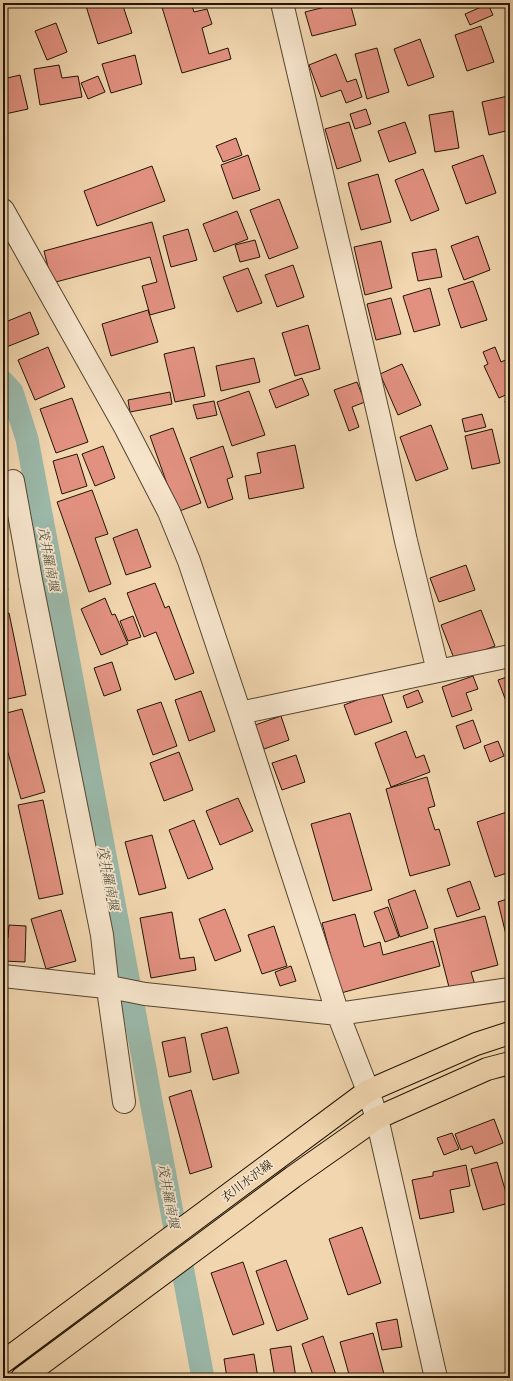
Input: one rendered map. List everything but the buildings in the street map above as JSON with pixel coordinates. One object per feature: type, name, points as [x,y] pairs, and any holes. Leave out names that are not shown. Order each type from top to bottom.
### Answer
[{"type":"main road","name":"衣川水沢線","points":[[3,1362],[368,1091],[476,1044],[510,1033]]},
{"type":"main road","name":"衣川水沢線","points":[[22,1378],[293,1177],[377,1118],[487,1069],[510,1063]]},
{"type":"street","points":[[282,3],[380,421],[406,541],[438,671]]},
{"type":"street","points":[[3,210],[12,247],[124,425],[169,512],[189,561],[338,1014],[377,1118],[436,1378]]},
{"type":"street","points":[[13,481],[31,580],[102,935],[111,988],[124,1102]]},
{"type":"street","points":[[240,713],[510,656]]},
{"type":"street","points":[[3,976],[111,988],[145,994],[338,1014],[510,989]]},
{"type":"waterway","name":"茂井羅南堰","points":[[3,382],[12,392],[27,439],[203,1378]]}]
